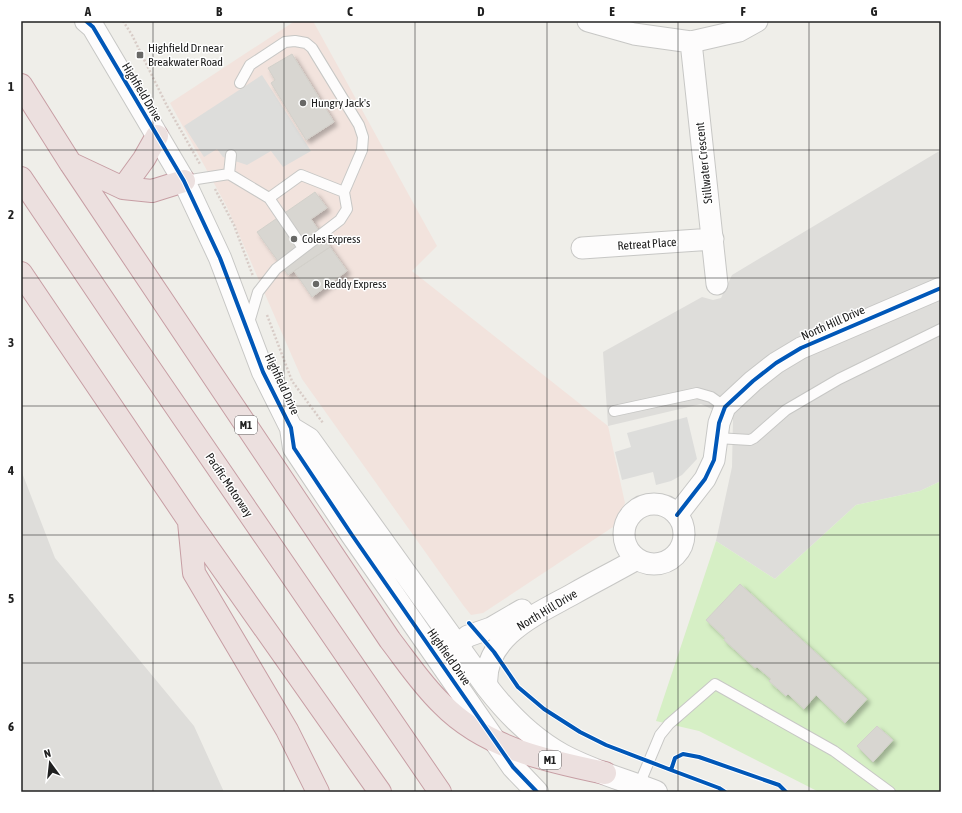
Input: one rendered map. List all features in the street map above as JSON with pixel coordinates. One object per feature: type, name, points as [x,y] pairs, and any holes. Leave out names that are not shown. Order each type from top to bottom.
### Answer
[{"type":"highway","name":"M1","points":[[21,86],[71,164],[390,640],[428,689],[442,705],[466,724],[496,742],[558,762],[605,773]]},
{"type":"highway","points":[[123,188],[144,159],[157,136]]},
{"type":"highway","points":[[71,164],[123,188],[152,191],[184,181]]},
{"type":"highway","name":"Pacific Motorway","points":[[21,178],[440,792]]},
{"type":"highway","points":[[21,273],[189,521],[380,792]]},
{"type":"highway","points":[[189,521],[194,573],[287,730],[318,792]]},
{"type":"street","name":"Highfield Drive","points":[[86,21],[92,27],[184,181],[220,258],[263,372],[291,428],[294,448],[452,680],[519,775],[537,792]]},
{"type":"street","points":[[588,21],[634,34],[691,42],[739,31],[757,21]]},
{"type":"street","name":"Stillwater Crescent","points":[[691,42],[717,284]]},
{"type":"street","name":"Retreat Place","points":[[582,248],[713,239]]},
{"type":"street","name":"North Hill Drive","points":[[677,515],[705,480],[714,460],[719,422],[725,407],[752,381],[776,363],[801,348],[941,288]]},
{"type":"street","name":"Highfield Drive","points":[[291,428],[309,439],[458,644],[487,687],[531,733],[564,756],[648,789]]},
{"type":"street","points":[[656,504],[670,509],[677,515],[683,526],[684,536],[681,547],[674,555],[666,561],[656,564],[645,563],[632,554],[624,535],[626,522],[640,507],[656,504]]},
{"type":"street","name":"North Hill Drive","points":[[458,644],[468,636],[491,628],[632,554]]},
{"type":"street","name":"North Hill Drive","points":[[487,687],[487,677],[492,658],[498,647],[509,634],[535,615],[632,554]]},
{"type":"street","points":[[452,680],[454,652],[458,644]]},
{"type":"lane","points":[[240,83],[250,64],[285,42],[295,41],[306,43],[312,48],[359,125],[363,137],[362,150],[344,192],[347,209],[340,220],[276,269],[258,292],[247,329]]},
{"type":"lane","points":[[229,174],[231,156]]},
{"type":"lane","points":[[184,181],[229,174],[268,198],[303,248]]},
{"type":"lane","points":[[268,198],[301,175],[344,192]]},
{"type":"lane","points":[[717,438],[750,440],[786,410],[832,383],[941,329]]},
{"type":"lane","points":[[614,411],[697,394],[711,397],[725,407]]},
{"type":"lane","points":[[648,789],[660,735],[669,724],[715,684],[834,751],[890,792]]},
{"type":"path","points":[[123,21],[132,35],[167,106],[229,214],[240,238],[258,292],[292,380],[325,426]]},
{"type":"shaded area","points":[[295,21],[313,21],[437,246],[412,271],[608,426],[625,503],[613,527],[483,613],[471,615],[463,605],[302,379],[227,207],[170,103]]},
{"type":"shaded area","points":[[262,75],[311,151],[283,167],[271,151],[247,165],[223,157],[217,149],[204,157],[184,126]]},
{"type":"shaded area","points":[[941,150],[941,481],[920,491],[856,505],[775,579],[716,541],[732,467],[733,419],[701,404],[608,426],[603,352],[702,297],[713,300],[721,298],[732,275]]},
{"type":"shaded area","points":[[687,417],[697,459],[682,475],[671,481],[656,485],[653,472],[622,480],[615,452],[631,447],[627,433]]},
{"type":"shaded area","points":[[21,470],[55,558],[194,726],[224,792],[21,792]]},
{"type":"green space","points":[[941,481],[941,792],[819,792],[699,731],[656,721],[716,541],[775,579],[856,505],[920,491]]},
{"type":"building","name":"Hungry Jack's","points":[[292,54],[334,122],[306,140],[271,83],[275,80],[268,68]]},
{"type":"building","name":"Coles Express","points":[[315,192],[327,208],[311,219],[330,247],[288,275],[257,232]]},
{"type":"building","name":"Reddy Express","points":[[330,247],[347,271],[312,297],[294,271]]},
{"type":"building","points":[[740,584],[867,699],[845,723],[816,695],[804,709],[788,694],[786,696],[769,681],[771,679],[757,667],[755,668],[724,640],[725,638],[706,620]]},
{"type":"building","points":[[877,726],[893,740],[873,762],[857,746]]},
{"type":"cycle path","points":[[86,21],[93,27],[184,181],[220,258],[263,372],[291,428],[294,448],[352,535],[513,767],[537,792]]},
{"type":"cycle path","points":[[677,515],[705,479],[714,460],[719,423],[725,407],[753,381],[776,363],[801,348],[941,288]]},
{"type":"cycle path","points":[[469,623],[494,652],[518,687],[544,709],[580,732],[606,745],[671,770],[675,758],[683,754],[699,757],[779,785],[786,792]]},
{"type":"cycle path","points":[[671,770],[719,788],[725,792]]},
{"type":"place","name":"Highfield Dr near Breakwater Road","points":[[140,55]]},
{"type":"place","name":"Hungry Jack's","points":[[303,103]]},
{"type":"place","name":"Coles Express","points":[[294,239]]},
{"type":"place","name":"Reddy Express","points":[[316,284]]}]
